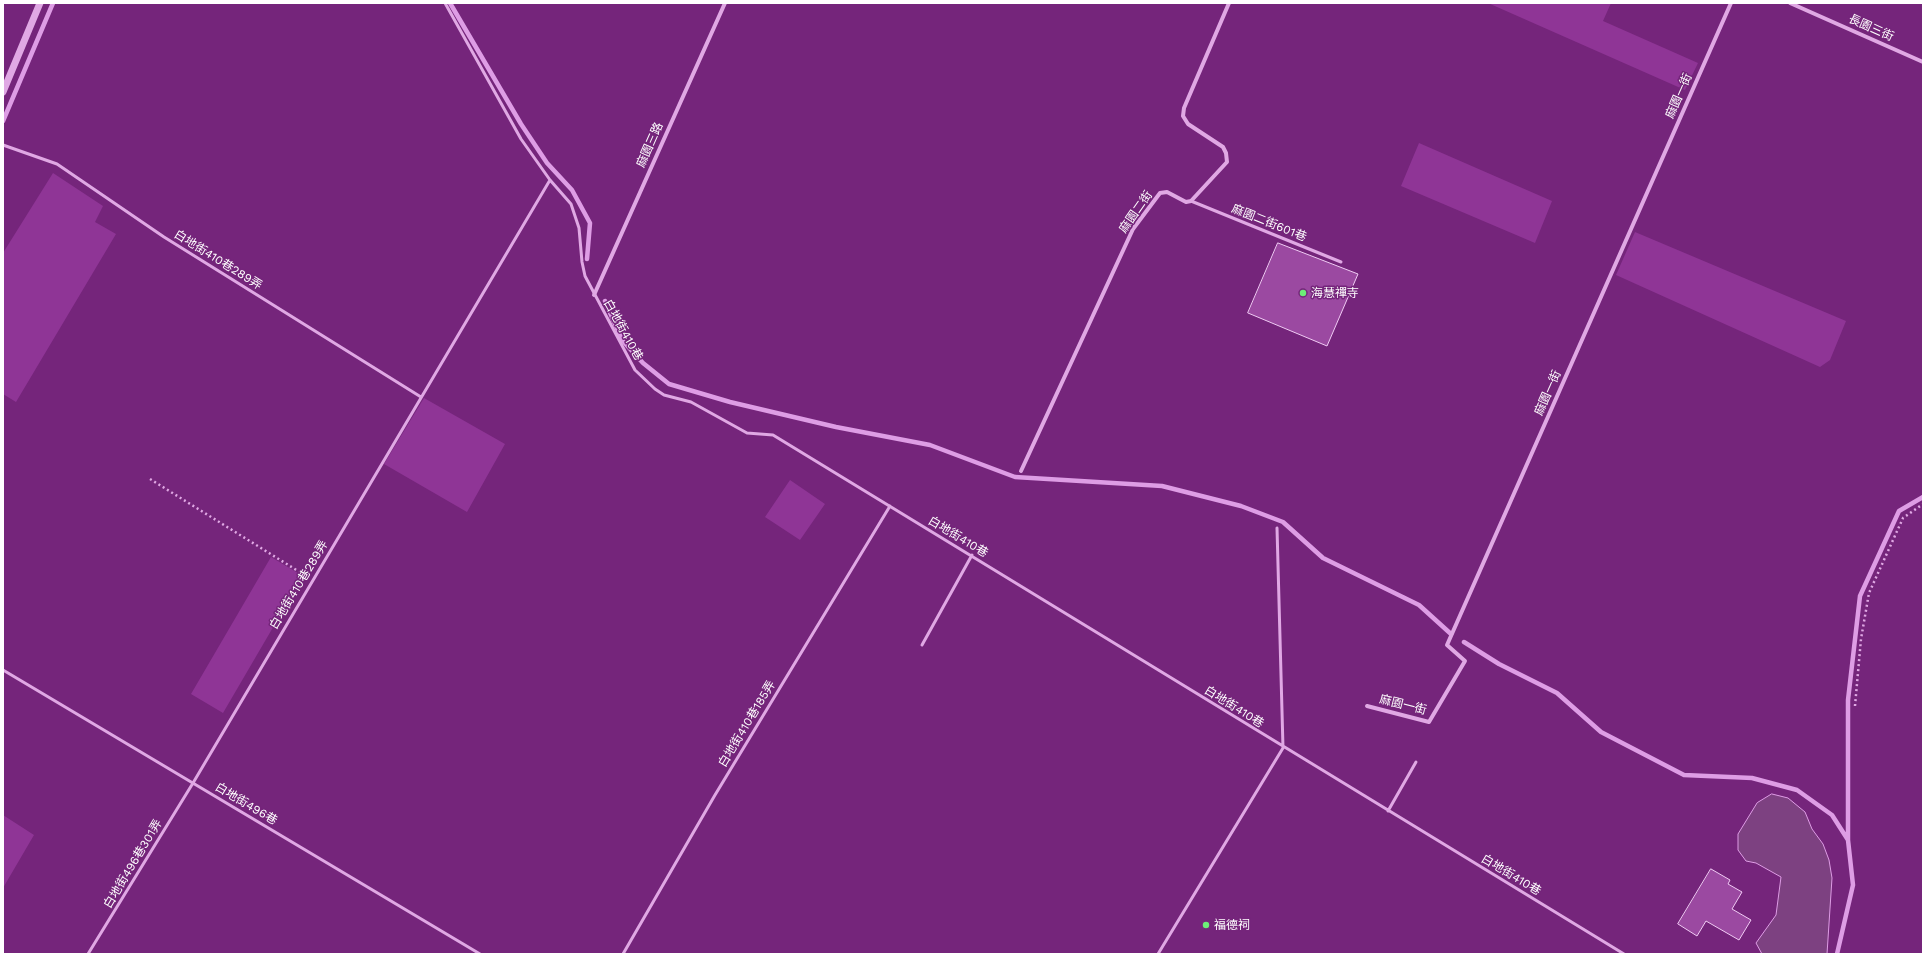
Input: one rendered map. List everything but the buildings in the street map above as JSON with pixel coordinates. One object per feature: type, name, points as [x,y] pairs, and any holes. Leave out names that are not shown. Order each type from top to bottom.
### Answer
[{"type":"street","points":[[3,92],[40,3]]},
{"type":"street","name":"麻園三路","points":[[594,295],[725,3]]},
{"type":"street","points":[[1191,201],[1227,162],[1226,153],[1223,147],[1188,124],[1183,116],[1184,108],[1229,3]]},
{"type":"street","name":"麻園一街","points":[[1367,706],[1429,722],[1466,661],[1447,645],[1731,3]]},
{"type":"street","name":"長園三街","points":[[1790,3],[1923,62]]},
{"type":"street","name":"麻園二街","points":[[1021,471],[1133,229],[1160,194],[1167,192],[1186,202],[1191,201]]},
{"type":"lane","name":"白地街410巷","points":[[445,3],[521,139],[550,180],[571,204],[579,228],[582,262],[585,276],[635,370],[655,389],[664,395],[691,402],[747,433],[772,435],[972,555],[1283,748],[1624,954]]},
{"type":"lane","name":"白地街410巷289弄","points":[[3,145],[57,164],[164,237],[422,397]]},
{"type":"lane","name":"白地街410巷289弄","points":[[193,783],[550,180]]},
{"type":"lane","name":"麻園二街601巷","points":[[1191,201],[1341,262]]},
{"type":"lane","name":"白地街410巷185弄","points":[[623,954],[714,795],[890,506]]},
{"type":"lane","points":[[1158,954],[1283,748],[1277,528]]},
{"type":"lane","points":[[922,645],[972,555]]},
{"type":"lane","name":"白地街496巷","points":[[3,670],[480,954]]},
{"type":"lane","points":[[1388,811],[1416,762]]},
{"type":"lane","name":"白地街496巷301弄","points":[[88,954],[193,783]]},
{"type":"path","points":[[150,480],[313,580]]},
{"type":"path","points":[[1855,706],[1861,639],[1869,593],[1903,518],[1923,504]]},
{"type":"shaded area","points":[[1488,3],[1611,3],[1603,21],[1698,63],[1685,90]]},
{"type":"shaded area","points":[[1419,143],[1552,201],[1535,243],[1401,186]]},
{"type":"shaded area","points":[[53,173],[103,206],[95,222],[116,234],[16,402],[3,394],[3,253]]},
{"type":"shaded area","points":[[1635,232],[1846,321],[1830,360],[1820,367],[1616,275]]},
{"type":"shaded area","points":[[424,398],[505,444],[467,512],[384,464]]},
{"type":"shaded area","points":[[790,480],[825,504],[800,540],[765,517]]},
{"type":"shaded area","points":[[271,557],[303,576],[223,713],[191,694]]},
{"type":"shaded area","points":[[1772,794],[1788,798],[1805,812],[1812,829],[1823,844],[1829,860],[1832,878],[1827,954],[1762,954],[1756,943],[1776,915],[1781,877],[1756,863],[1746,861],[1738,850],[1738,834],[1757,803]]},
{"type":"shaded area","points":[[3,815],[34,835],[3,888]]},
{"type":"waterway","points":[[3,121],[53,3]]},
{"type":"waterway","points":[[450,3],[521,124],[547,163],[572,190],[590,223],[587,259]]},
{"type":"waterway","points":[[605,301],[622,340],[643,363],[669,384],[730,402],[836,427],[930,445],[1015,477],[1162,486],[1241,506],[1283,522],[1323,558],[1419,605],[1451,634]]},
{"type":"waterway","points":[[1848,840],[1848,700],[1860,596],[1899,511],[1923,497]]},
{"type":"waterway","points":[[1464,642],[1499,664],[1557,693],[1601,732],[1684,775],[1752,778],[1797,790],[1832,815],[1848,840],[1853,885],[1837,954]]},
{"type":"place","name":"海慧禪寺","points":[[1303,293]]},
{"type":"place","name":"福德祠","points":[[1206,925]]}]
